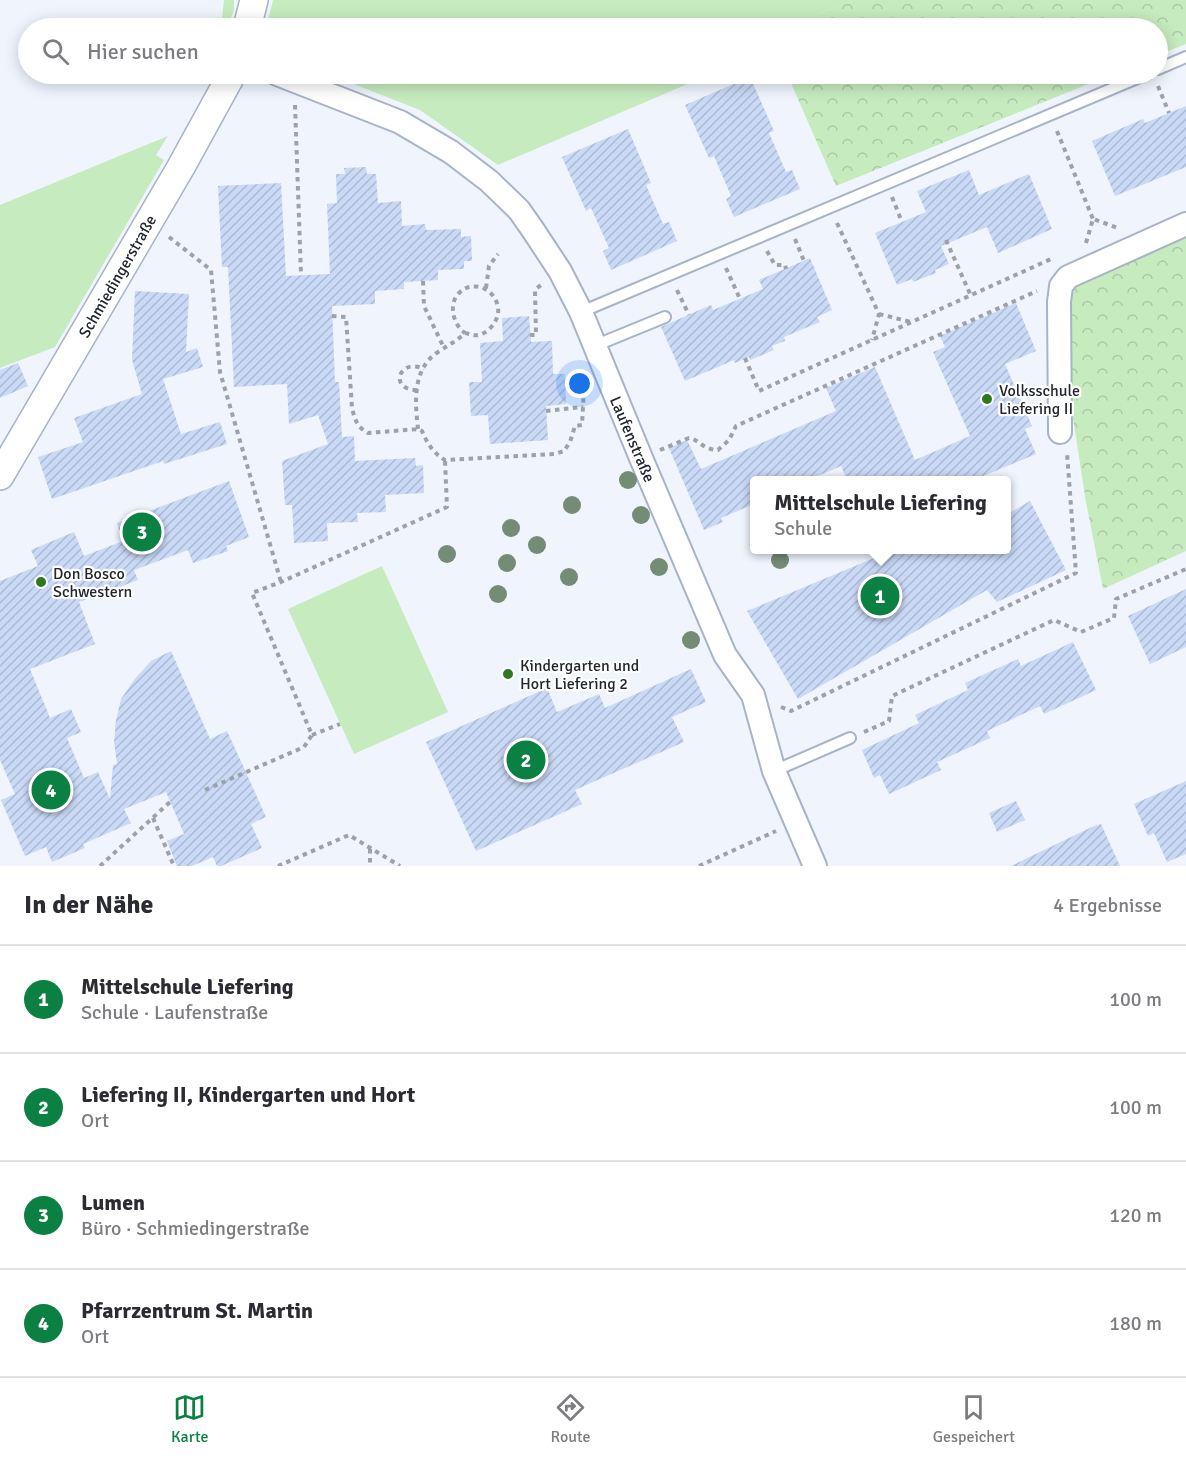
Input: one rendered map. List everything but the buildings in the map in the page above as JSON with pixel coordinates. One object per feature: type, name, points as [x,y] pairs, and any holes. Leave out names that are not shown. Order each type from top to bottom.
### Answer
[{"type":"street","points":[[250,18],[254,0]]},
{"type":"street","name":"Schmiedingerstraße","points":[[0,477],[150,221],[226,84]]},
{"type":"street","name":"Laufenstraße","points":[[303,84],[399,122],[451,152],[489,181],[519,210],[560,271],[581,312],[725,655],[753,695],[774,771],[815,866]]},
{"type":"street","points":[[1060,432],[1059,302],[1061,286],[1068,277],[1186,224]]},
{"type":"lane","points":[[1168,65],[1186,57]]},
{"type":"lane","points":[[581,312],[1123,84]]},
{"type":"lane","points":[[594,346],[665,318]]},
{"type":"lane","points":[[774,771],[850,738]]},
{"type":"path","points":[[286,84],[301,275]]},
{"type":"path","points":[[1054,125],[1093,219],[1086,244],[1094,240]]},
{"type":"path","points":[[830,207],[879,314],[871,341]]},
{"type":"path","points":[[898,213],[902,222]]},
{"type":"path","points":[[1093,219],[1120,228],[1111,232]]},
{"type":"path","points":[[150,221],[211,270],[220,372],[281,582]]},
{"type":"path","points":[[793,236],[804,261]]},
{"type":"path","points":[[946,240],[971,296]]},
{"type":"path","points":[[766,248],[775,265],[785,265],[786,269]]},
{"type":"path","points":[[486,288],[489,266],[498,254]]},
{"type":"path","points":[[745,358],[759,392],[1054,258]]},
{"type":"path","points":[[725,265],[740,299]]},
{"type":"path","points":[[530,335],[536,335],[535,290],[560,271]]},
{"type":"path","points":[[641,458],[688,438],[703,447],[718,450],[729,440],[736,426],[1068,277]]},
{"type":"path","points":[[423,281],[424,306],[444,348]]},
{"type":"path","points":[[474,285],[486,288],[498,308],[496,322],[487,332],[476,336],[465,333],[455,322],[453,301],[460,291],[474,285]]},
{"type":"path","points":[[676,286],[688,315]]},
{"type":"path","points":[[879,314],[912,322]]},
{"type":"path","points":[[332,316],[346,318],[352,408],[356,422],[361,429],[368,433],[418,429],[422,431],[426,443],[445,460],[564,451],[575,426],[582,425],[584,388],[606,374]]},
{"type":"path","points":[[418,429],[415,402],[419,378],[430,359],[465,333]]},
{"type":"path","points":[[417,390],[409,390],[403,386],[399,377],[400,373],[409,368],[424,369]]},
{"type":"path","points":[[546,411],[583,407]]},
{"type":"path","points":[[753,695],[791,711],[1076,573],[1067,447],[1060,432]]},
{"type":"path","points":[[312,735],[252,593],[447,507],[445,460]]},
{"type":"path","points":[[850,738],[889,721],[892,696],[1053,620],[1080,632],[1114,618],[1116,599],[1186,569]]},
{"type":"path","points":[[205,790],[304,747],[312,735],[340,724]]},
{"type":"path","points":[[100,866],[170,802]]},
{"type":"path","points":[[153,818],[174,866]]},
{"type":"path","points":[[699,866],[796,822]]},
{"type":"path","points":[[279,866],[349,836],[400,866]]},
{"type":"path","points":[[370,848],[370,866]]},
{"type":"green space","points":[[224,0],[234,0],[231,18],[222,18]]},
{"type":"green space","points":[[273,0],[856,0],[810,18],[268,18]]},
{"type":"green space","points":[[856,0],[1186,0],[1186,44],[1168,51],[1168,18],[810,18]]},
{"type":"green space","points":[[354,84],[688,84],[498,165],[420,110]]},
{"type":"green space","points":[[791,84],[1088,84],[836,186]]},
{"type":"green space","points":[[168,136],[156,155],[164,160],[55,347],[0,368],[0,205]]},
{"type":"green space","points":[[1186,233],[1186,551],[1103,589],[1072,412],[1067,345],[1070,296],[1080,282]]},
{"type":"green space","points":[[382,566],[448,712],[354,754],[288,609]]},
{"type":"place","name":"Volksschule Liefering II","points":[[987,399]]},
{"type":"place","name":"Lumen","points":[[142,532]]},
{"type":"place","name":"Don Bosco Schwestern","points":[[41,582]]},
{"type":"place","name":"Mittelschule Liefering","points":[[880,596]]},
{"type":"place","name":"Kindergarten und Hort Liefering 2","points":[[508,674]]},
{"type":"place","name":"Liefering II, Kindergarten und Hort","points":[[526,760]]},
{"type":"place","name":"Pfarrzentrum St. Martin","points":[[51,790]]}]
